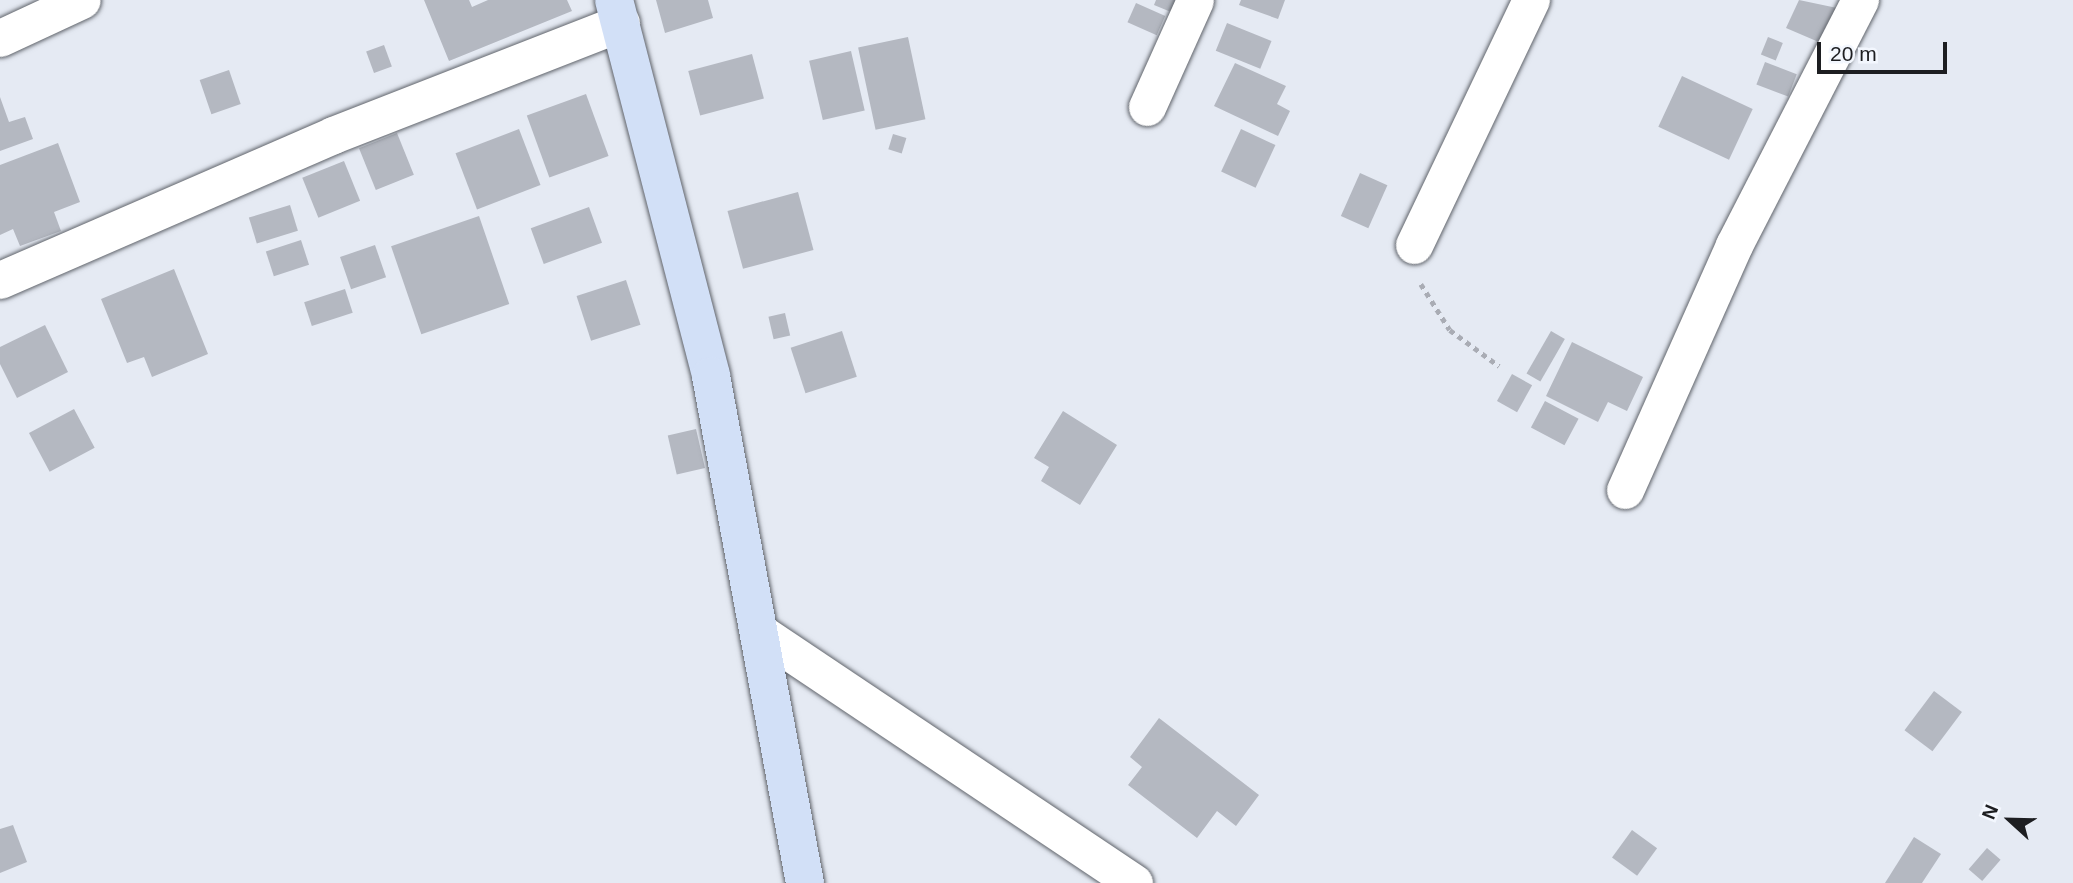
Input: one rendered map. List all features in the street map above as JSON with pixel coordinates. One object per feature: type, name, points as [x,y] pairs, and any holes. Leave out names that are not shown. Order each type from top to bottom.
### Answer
[{"type":"street","points":[[0,38],[82,0]]},
{"type":"street","points":[[1147,107],[1195,0]]},
{"type":"street","points":[[1414,245],[1531,0]]},
{"type":"street","points":[[1625,490],[1734,245],[1860,0]]},
{"type":"street","points":[[0,280],[617,11],[711,376],[761,633],[805,883]]},
{"type":"street","points":[[761,633],[1134,883]]},
{"type":"path","points":[[1414,245],[1429,304],[1450,330],[1499,366]]},
{"type":"building","points":[[424,0],[469,0],[472,7],[488,0],[567,0],[572,11],[449,61]]},
{"type":"building","points":[[656,0],[708,0],[713,18],[665,33]]},
{"type":"building","points":[[1156,0],[1176,0],[1171,12],[1154,5]]},
{"type":"building","points":[[1241,0],[1285,0],[1278,19],[1239,5]]},
{"type":"building","points":[[1799,0],[1837,8],[1821,43],[1786,28]]},
{"type":"building","points":[[1136,3],[1165,16],[1157,35],[1127,22]]},
{"type":"building","points":[[1227,23],[1272,41],[1260,69],[1216,51]]},
{"type":"building","points":[[908,37],[925,119],[876,130],[858,48]]},
{"type":"building","points":[[1768,37],[1783,43],[1776,61],[1761,55]]},
{"type":"building","points":[[384,45],[392,67],[374,73],[366,51]]},
{"type":"building","points":[[851,51],[865,110],[823,120],[809,61]]},
{"type":"building","points":[[752,54],[764,98],[700,116],[688,71]]},
{"type":"building","points":[[1765,62],[1797,74],[1788,97],[1756,84]]},
{"type":"building","points":[[1235,63],[1286,86],[1277,104],[1290,111],[1278,136],[1214,106]]},
{"type":"building","points":[[229,70],[241,104],[211,114],[200,80]]},
{"type":"building","points":[[1682,76],[1753,109],[1729,160],[1658,127]]},
{"type":"building","points":[[586,94],[609,156],[549,178],[527,116]]},
{"type":"building","points":[[0,97],[9,122],[25,117],[33,139],[0,151]]},
{"type":"building","points":[[519,129],[541,185],[477,209],[456,153]]},
{"type":"building","points":[[1241,129],[1275,145],[1256,188],[1221,172]]},
{"type":"building","points":[[397,133],[414,175],[376,190],[359,148]]},
{"type":"building","points":[[893,134],[906,138],[902,153],[888,149]]},
{"type":"building","points":[[58,143],[80,202],[54,212],[61,231],[20,246],[13,229],[0,235],[0,165]]},
{"type":"building","points":[[344,161],[360,201],[318,218],[302,178]]},
{"type":"building","points":[[1360,173],[1387,185],[1368,228],[1341,216]]},
{"type":"building","points":[[798,192],[814,250],[743,269],[727,211]]},
{"type":"building","points":[[290,205],[298,231],[257,243],[249,218]]},
{"type":"building","points":[[589,207],[602,243],[544,264],[531,228]]},
{"type":"building","points":[[479,216],[509,304],[421,334],[391,246]]},
{"type":"building","points":[[301,240],[309,265],[274,276],[266,251]]},
{"type":"building","points":[[375,245],[386,277],[351,289],[340,257]]},
{"type":"building","points":[[174,269],[208,354],[152,377],[144,357],[127,363],[101,299]]},
{"type":"building","points":[[626,280],[641,325],[591,341],[577,296]]},
{"type":"building","points":[[345,289],[353,313],[312,326],[304,302]]},
{"type":"building","points":[[785,313],[790,335],[774,339],[768,317]]},
{"type":"building","points":[[45,325],[68,372],[17,398],[0,364],[0,347]]},
{"type":"building","points":[[842,331],[857,377],[805,393],[791,348]]},
{"type":"building","points":[[1551,331],[1565,339],[1540,381],[1526,373]]},
{"type":"building","points":[[1572,342],[1643,377],[1627,411],[1608,402],[1598,422],[1546,396]]},
{"type":"building","points":[[1512,374],[1532,385],[1517,412],[1497,401]]},
{"type":"building","points":[[1545,401],[1579,419],[1564,445],[1531,427]]},
{"type":"building","points":[[74,409],[95,448],[50,472],[29,433]]},
{"type":"building","points":[[1063,411],[1117,445],[1080,505],[1041,481],[1049,467],[1034,458]]},
{"type":"building","points":[[696,429],[705,468],[677,474],[668,436]]},
{"type":"building","points":[[1934,691],[1962,712],[1932,751],[1905,730]]},
{"type":"building","points":[[1159,718],[1259,795],[1236,826],[1217,811],[1197,838],[1128,785],[1142,767],[1130,757]]},
{"type":"building","points":[[13,825],[27,862],[0,873],[0,829]]},
{"type":"building","points":[[1632,830],[1657,848],[1637,876],[1612,858]]},
{"type":"building","points":[[1914,837],[1941,854],[1922,883],[1885,883]]},
{"type":"building","points":[[1987,848],[2001,860],[1982,881],[1969,869]]}]
